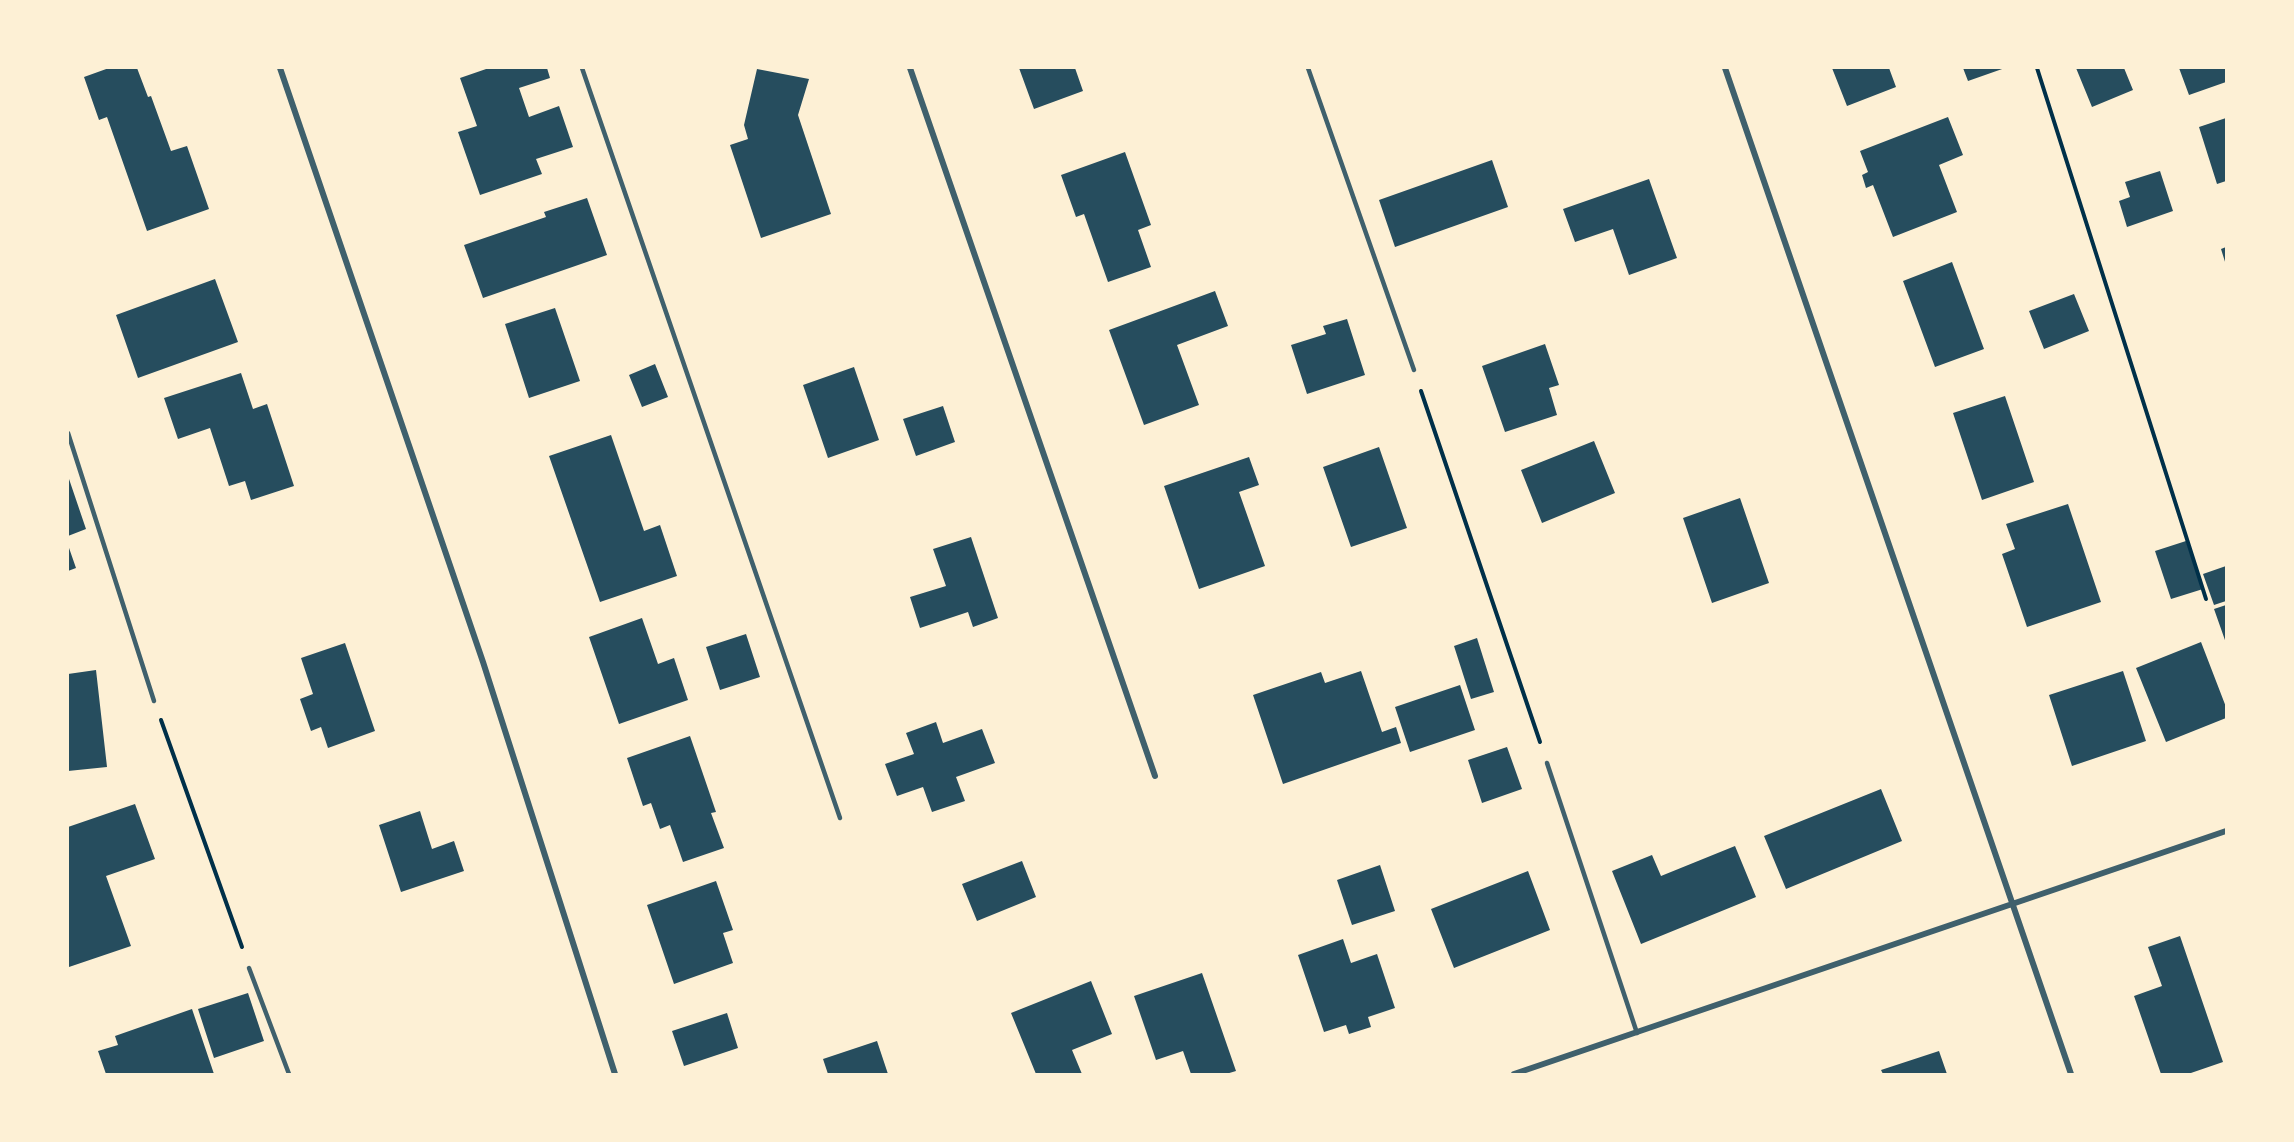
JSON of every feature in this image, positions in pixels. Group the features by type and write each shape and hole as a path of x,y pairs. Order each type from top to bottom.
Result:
{"street":[{"path":"280,68 483,662 615,1074"},
{"path":"910,68 1155,777"},
{"path":"1725,68 2071,1074"},
{"path":"1514,1074 2012,906 2226,831"}],"lane":[{"path":"582,68 840,818"},
{"path":"1308,68 1414,370"},
{"path":"68,433 154,701"},
{"path":"1548,763 1637,1033"},
{"path":"249,968 289,1074"}],"path":[{"path":"2037,68 2206,599"},
{"path":"1414,370 1548,763"},
{"path":"154,701 249,968"}],"building":[{"path":"109,68 137,68 148,97 151,96 171,151 187,146 209,209 147,231 107,117 99,120 84,77"},
{"path":"489,68 547,68 550,78 519,88 529,117 559,106 573,147 536,159 542,174 480,195 458,132 477,126 460,78"},
{"path":"1019,68 1075,68 1083,91 1034,109"},
{"path":"1832,68 1889,68 1896,87 1847,106"},
{"path":"1963,68 2005,68 1968,81"},
{"path":"2076,68 2124,68 2133,90 2092,107"},
{"path":"2179,68 2226,68 2226,82 2189,95"},
{"path":"757,69 809,79 798,115 831,214 761,238 730,145 748,139 744,125"},
{"path":"1948,117 1963,155 1939,165 1957,212 1893,237 1873,185 1866,188 1862,175 1868,172 1860,151"},
{"path":"2226,118 2226,181 2217,184 2199,127"},
{"path":"1125,152 1151,225 1138,230 1151,267 1108,282 1084,214 1076,217 1061,175"},
{"path":"1492,160 1508,207 1395,247 1379,200"},
{"path":"2160,171 2173,211 2127,227 2119,201 2130,197 2125,182"},
{"path":"1649,179 1677,258 1629,275 1613,229 1575,242 1563,209"},
{"path":"587,198 607,255 483,298 464,245 546,217 544,212"},
{"path":"2226,247 2226,265 2221,249"},
{"path":"1952,262 1984,349 1935,367 1903,281"},
{"path":"215,279 238,342 138,378 116,315"},
{"path":"1215,291 1228,326 1177,345 1199,405 1144,425 1109,330"},
{"path":"2074,294 2089,331 2044,349 2029,311"},
{"path":"555,308 580,381 529,398 505,324"},
{"path":"1347,319 1365,375 1307,394 1291,345 1326,334 1323,326"},
{"path":"1545,344 1559,385 1549,388 1557,415 1505,432 1482,366"},
{"path":"655,364 668,397 642,407 629,375"},
{"path":"854,367 879,440 828,458 803,385"},
{"path":"241,373 253,409 267,404 294,486 251,500 245,481 229,486 210,428 178,439 164,398"},
{"path":"2005,396 2034,482 1982,500 1953,413"},
{"path":"943,406 955,442 916,456 903,419"},
{"path":"611,435 644,531 660,525 677,576 600,602 549,456"},
{"path":"1594,441 1615,493 1542,523 1521,470"},
{"path":"1379,447 1407,528 1351,547 1323,467"},
{"path":"1249,457 1259,485 1239,492 1265,566 1199,589 1164,486"},
{"path":"68,476 86,529 68,536"},
{"path":"1740,498 1769,583 1712,603 1683,518"},
{"path":"2068,504 2101,602 2027,627 2002,554 2015,549 2006,524"},
{"path":"971,537 998,618 973,627 968,612 920,628 910,597 946,586 933,549"},
{"path":"2186,541 2203,589 2171,599 2155,551"},
{"path":"68,545 76,568 68,571"},
{"path":"2226,566 2226,601 2214,605 2203,574"},
{"path":"2226,605 2226,643 2214,609"},
{"path":"642,618 658,664 674,658 688,700 619,724 589,637"},
{"path":"746,634 760,677 720,690 706,647"},
{"path":"1477,638 1494,692 1471,699 1454,646"},
{"path":"2201,642 2226,707 2226,718 2166,742 2136,668"},
{"path":"345,643 375,731 328,748 321,727 311,731 300,699 313,694 301,658"},
{"path":"96,670 107,767 68,771 68,674"},
{"path":"1361,671 1382,732 1396,727 1401,743 1283,784 1253,695 1321,672 1325,683"},
{"path":"2123,671 2146,741 2072,766 2049,695"},
{"path":"1460,685 1475,730 1410,752 1395,707"},
{"path":"936,722 943,743 982,729 995,763 956,777 965,801 932,812 923,787 897,796 885,764 914,754 906,733"},
{"path":"690,736 716,812 711,813 724,848 683,862 670,825 660,829 651,803 643,806 627,758"},
{"path":"1507,747 1522,789 1482,803 1468,760"},
{"path":"1881,789 1902,841 1786,889 1764,836"},
{"path":"135,804 155,859 106,876 131,946 69,967 68,827"},
{"path":"420,811 432,849 454,841 464,871 401,892 379,825"},
{"path":"1735,846 1756,897 1641,944 1612,871 1652,855 1661,876"},
{"path":"1022,861 1036,897 977,921 962,884"},
{"path":"1380,865 1395,911 1352,925 1337,880"},
{"path":"1528,871 1550,930 1454,968 1431,909"},
{"path":"716,881 733,930 723,933 733,963 674,984 647,905"},
{"path":"2180,936 2223,1062 2188,1074 2161,1074 2134,996 2162,986 2148,947"},
{"path":"1343,939 1351,963 1377,954 1395,1008 1368,1017 1371,1027 1349,1034 1346,1025 1324,1032 1298,955"},
{"path":"1202,973 1236,1071 1226,1074 1191,1074 1183,1051 1156,1060 1134,996"},
{"path":"1091,981 1112,1034 1072,1050 1082,1074 1036,1074 1011,1013"},
{"path":"248,993 264,1041 214,1058 198,1009"},
{"path":"192,1009 214,1074 106,1074 98,1051 118,1045 115,1036"},
{"path":"727,1013 738,1048 684,1066 672,1031"},
{"path":"877,1041 888,1074 828,1074 823,1059"},
{"path":"1939,1051 1947,1074 1883,1074 1881,1070"}]}
